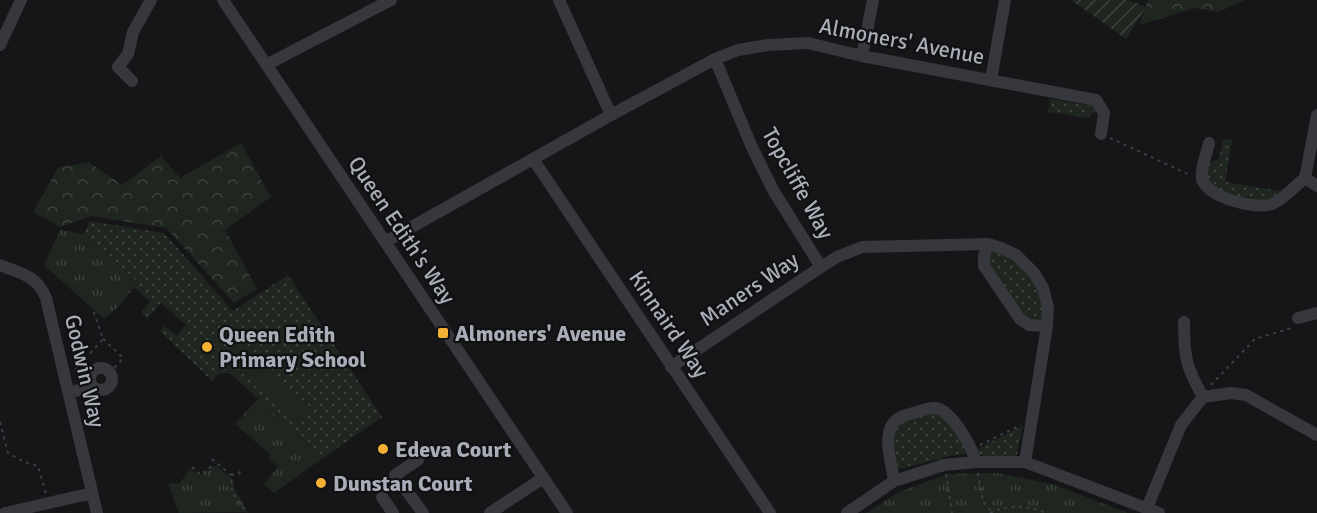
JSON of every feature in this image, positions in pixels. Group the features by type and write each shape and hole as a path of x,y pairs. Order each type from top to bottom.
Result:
{"street":[{"path":"0,45 21,0"},
{"path":"132,81 118,67 128,54 133,32 151,0"},
{"name":"Queen Edith's Way","path":"223,0 567,513"},
{"path":"266,65 391,0"},
{"path":"559,0 611,115"},
{"path":"862,56 873,0"},
{"name":"Almoners' Avenue","path":"992,80 1005,0"},
{"name":"Almoners' Avenue","path":"385,242 716,59 738,50 768,45 808,43 862,56 1096,100 1104,113 1101,134"},
{"name":"Topcliffe Way","path":"716,59 751,145 769,181 821,267 837,257 862,247 988,244 1016,255 1034,273 1043,288 1048,307 1026,462"},
{"path":"1209,143 1202,174 1203,181 1217,196 1228,200 1269,205 1276,202 1305,178 1317,115"},
{"name":"Kinnaird Way","path":"533,159 770,513"},
{"path":"1305,178 1317,186"},
{"path":"988,244 984,266 1020,319 1029,325 1047,326"},
{"name":"Godwin Way","path":"0,265 38,275 46,298 97,513"},
{"name":"Maners Way","path":"671,366 821,267"},
{"path":"1298,318 1317,314"},
{"path":"1184,322 1184,351 1188,368 1203,397"},
{"path":"69,393 92,386 90,380 94,370 104,368 110,372"},
{"path":"1147,508 1181,424 1203,397 1231,393 1246,395 1317,435"},
{"path":"894,482 888,437 891,426 896,420 928,408 938,408 948,415 972,449 976,462"},
{"path":"417,460 395,475 423,513"},
{"path":"847,513 894,482 923,470 944,465 976,462 1026,462 1159,513"},
{"path":"490,513 543,477"},
{"path":"5,513 92,493"},
{"path":"382,497 393,513"}],"path":[{"path":"1101,134 1203,181"},
{"path":"93,310 103,339 123,358 110,372"},
{"path":"1203,397 1209,387 1255,339 1294,328 1298,318"},
{"path":"64,372 78,369 103,339"},
{"path":"972,449 1031,420"},
{"path":"0,422 8,453 24,462 38,466 48,503"},
{"path":"212,459 231,475 238,474 242,470"},
{"path":"192,467 201,475 215,462"},
{"path":"976,462 983,501 991,513 1009,506 1033,508 1047,513"},
{"path":"944,465 952,513"},
{"path":"231,475 232,492 247,513"}],"green space":[{"path":"1071,0 1129,0 1146,7 1126,39"},
{"path":"1148,0 1246,0 1218,12 1195,8 1139,25"},
{"path":"1050,99 1093,106 1095,112 1087,118 1048,112"},
{"path":"1223,139 1232,140 1225,182 1281,191 1269,201 1225,194 1209,183 1207,174 1210,162 1219,159"},
{"path":"241,143 271,197 225,230 257,289 234,303 166,228 91,216 60,227 33,212 58,168 89,162 122,185 161,156 180,178"},
{"path":"90,221 164,233 233,311 288,275 382,417 323,458 230,373 218,374 212,381 160,331 164,326 177,336 186,325 161,303 147,319 141,312 150,302 134,287 138,282 84,234"},
{"path":"60,230 84,234 138,282 119,306 104,319 44,265"},
{"path":"997,248 1032,274 1046,307 1043,319 1040,321 1029,321 988,266 989,253"},
{"path":"236,341 309,406 296,421 223,356"},
{"path":"258,399 323,458 274,493 264,484 278,467 268,458 271,455 235,424"},
{"path":"938,410 969,448 966,454 949,456 900,469 897,467 893,432 899,421"},
{"path":"1023,426 1016,459 984,456 979,453 979,448"},
{"path":"212,466 216,466 233,479 235,490 248,512 179,513 168,484 180,483 190,469 201,476"},
{"path":"997,473 1052,484 1128,513 866,513 899,492 948,474"}],"place":[{"name":"Almoners' Avenue","path":"443,333"},
{"name":"Queen Edith Primary School","path":"207,347"},
{"name":"Edeva Court","path":"383,449"},
{"name":"Dunstan Court","path":"321,483"}]}
